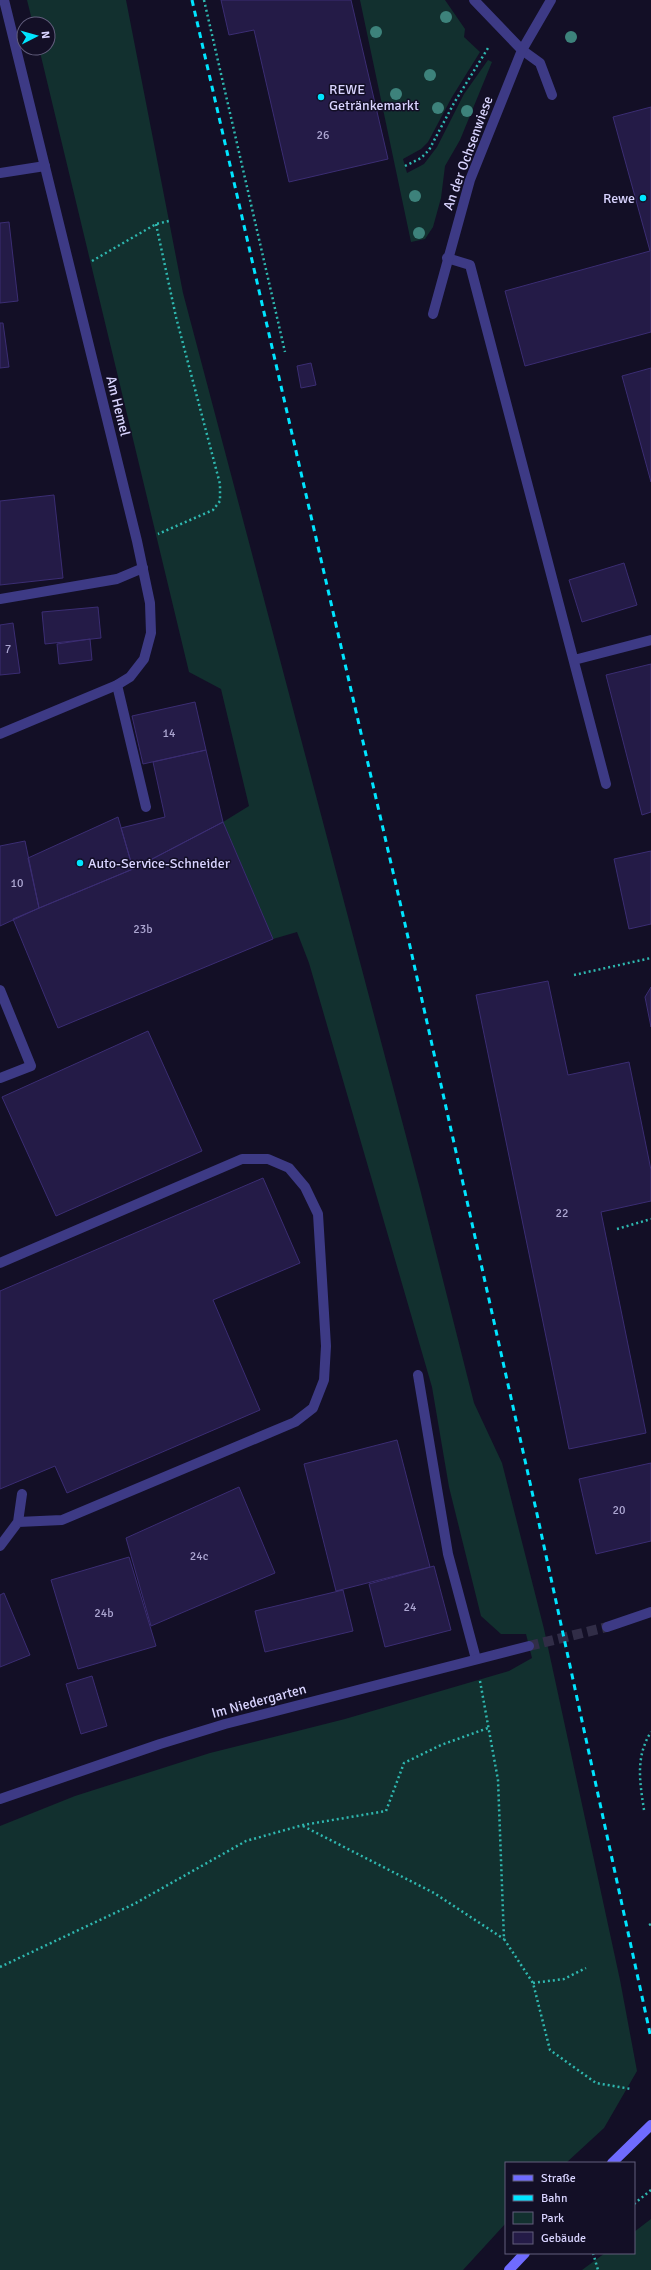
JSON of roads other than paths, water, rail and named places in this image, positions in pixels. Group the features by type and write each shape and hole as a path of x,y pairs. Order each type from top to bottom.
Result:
{"main road":[{"path":"613,2162 651,2125"},
{"path":"509,2270 524,2254"}],"street":[{"name":"Am Hemel","path":"0,734 117,685 130,677 144,659 151,632 150,603 137,541 4,0"},
{"path":"474,0 522,50 540,63 552,95"},
{"name":"An der Ochsenwiese","path":"433,314 447,258 470,180 522,50 551,0"},
{"path":"0,173 45,166"},
{"path":"447,258 470,265 606,784"},
{"path":"0,599 117,580 142,568"},
{"path":"574,660 651,640"},
{"path":"117,685 146,807"},
{"path":"0,990 31,1066 0,1078"},
{"path":"0,1263 242,1159 268,1159 289,1168 305,1187 318,1214 326,1346 324,1380 313,1408 295,1422 62,1520 18,1522"},
{"path":"418,1375 448,1554 476,1659"},
{"path":"0,1546 18,1522 22,1494"},
{"path":"607,1627 651,1612"},
{"name":"Im Niedergarten","path":"0,1799 160,1744 225,1724 529,1646"}],"tunnel":[{"path":"529,1646 607,1627"}],"railway":[{"path":"192,0 405,924 537,1514 651,2038"}],"place":[{"name":"REWE Getränkemarkt","path":"321,97"},
{"name":"Rewe","path":"643,198"},
{"name":"Auto-Service-Schneider","path":"80,863"}]}
